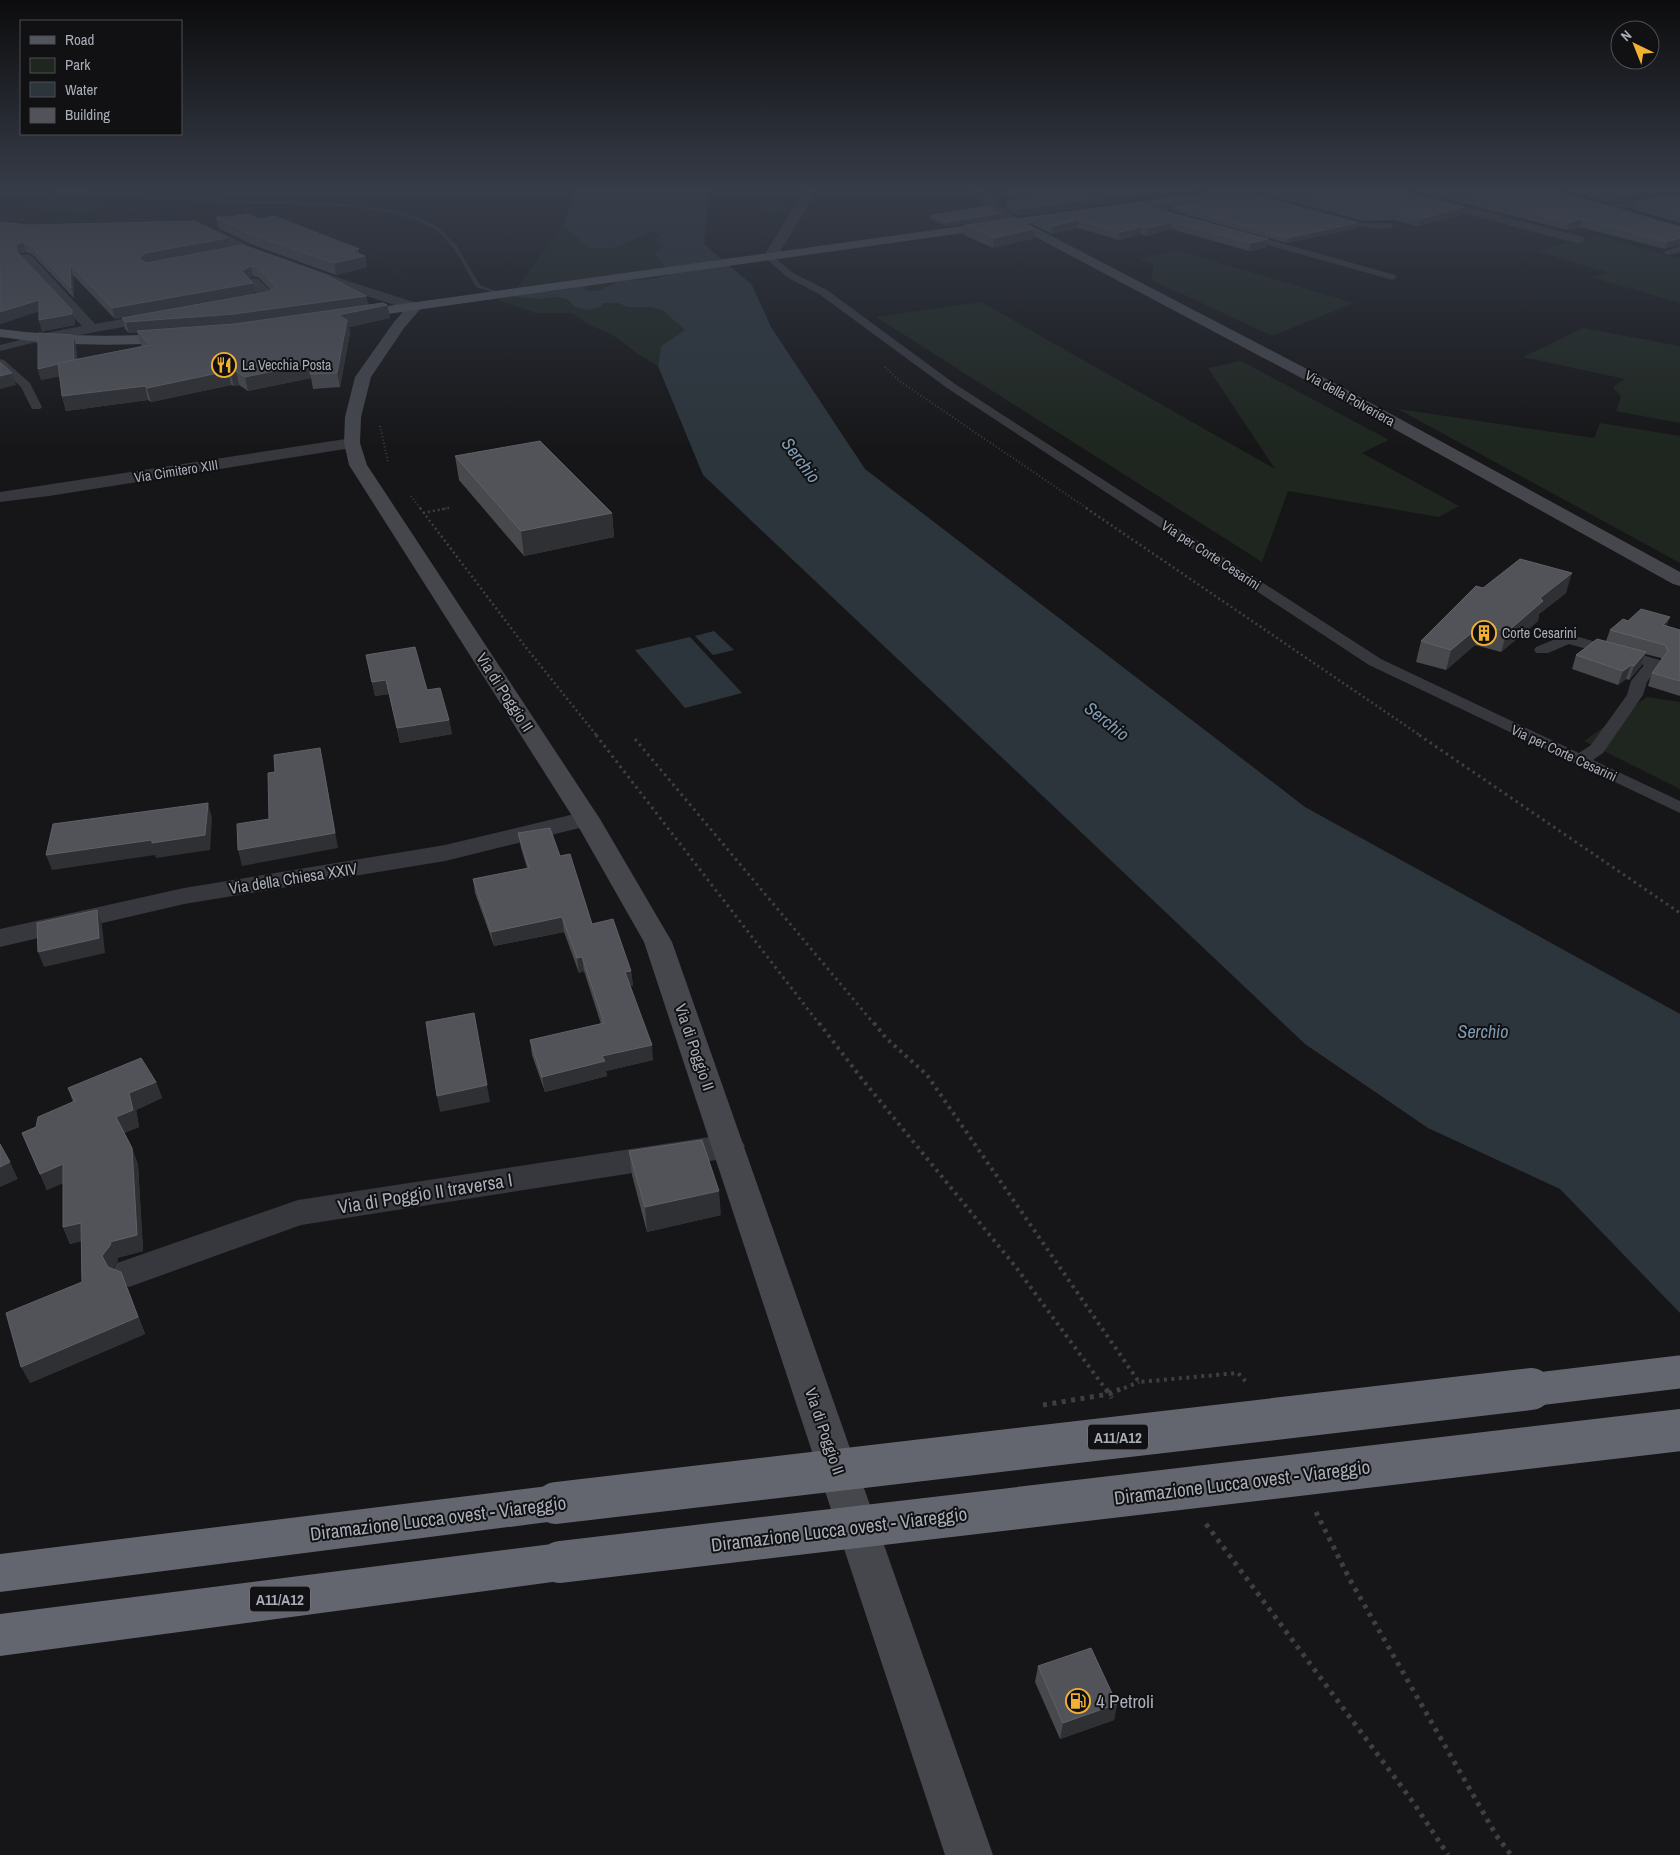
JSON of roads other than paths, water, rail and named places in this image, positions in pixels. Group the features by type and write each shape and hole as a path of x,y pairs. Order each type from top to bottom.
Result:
{"highway":[{"name":"Diramazione Lucca ovest - Viareggio","path":"0,1573 556,1503 1680,1372"},
{"name":"Diramazione Lucca ovest - Viareggio","path":"0,1636 560,1562 1680,1430"}],"main road":[{"path":"342,316 634,276"},
{"name":"Via della Polveriera","path":"1119,276 1330,386 1680,580"},
{"name":"Via di Poggio II","path":"415,307 399,325 363,377 353,417 352,442 358,465 587,819 658,942 969,1855"},
{"path":"0,333 36,340 79,342 124,341 195,335"}],"street":[{"path":"42,276 92,329"},
{"path":"319,276 415,307"},
{"path":"223,305 269,297 253,282"},
{"path":"36,340 176,314"},
{"name":"Via Cimitero XIII","path":"0,497 58,490 352,442"},
{"name":"Via della Chiesa XXIV","path":"0,938 184,896 445,853 587,819"},
{"name":"Via di Poggio II traversa I","path":"129,1273 298,1213 729,1146"}],"lane":[{"name":"Via per Corte Cesarini","path":"791,276 823,292 951,386 1375,662 1680,808"},
{"path":"1387,276 1392,277"},
{"path":"0,348 36,340"},
{"path":"0,362 26,385 36,406"},
{"path":"1542,650 1568,639 1654,663 1639,681 1635,695 1598,749 1581,760"}],"water":[{"name":"Serchio","path":"741,276 752,285 771,327 865,469 1305,807 1680,1014 1680,1313 1560,1189 1428,1128 1305,1044 703,475 658,366 661,346 685,330 662,310 649,307 627,307 617,303 603,303 601,307 589,310 575,307 567,299 557,297 538,299 511,296 544,286 548,292 585,282 585,290 598,291 625,278 637,280 658,277"},
{"path":"714,631 734,650 713,655 695,636"},
{"path":"690,637 742,693 685,708 635,650"}],"waterway":[{"path":"472,276 478,286 505,295"}],"place":[{"name":"La Vecchia Posta","path":"224,365"},
{"name":"Corte Cesarini","path":"1484,633"},
{"name":"4 Petroli","path":"1078,1701"}]}
